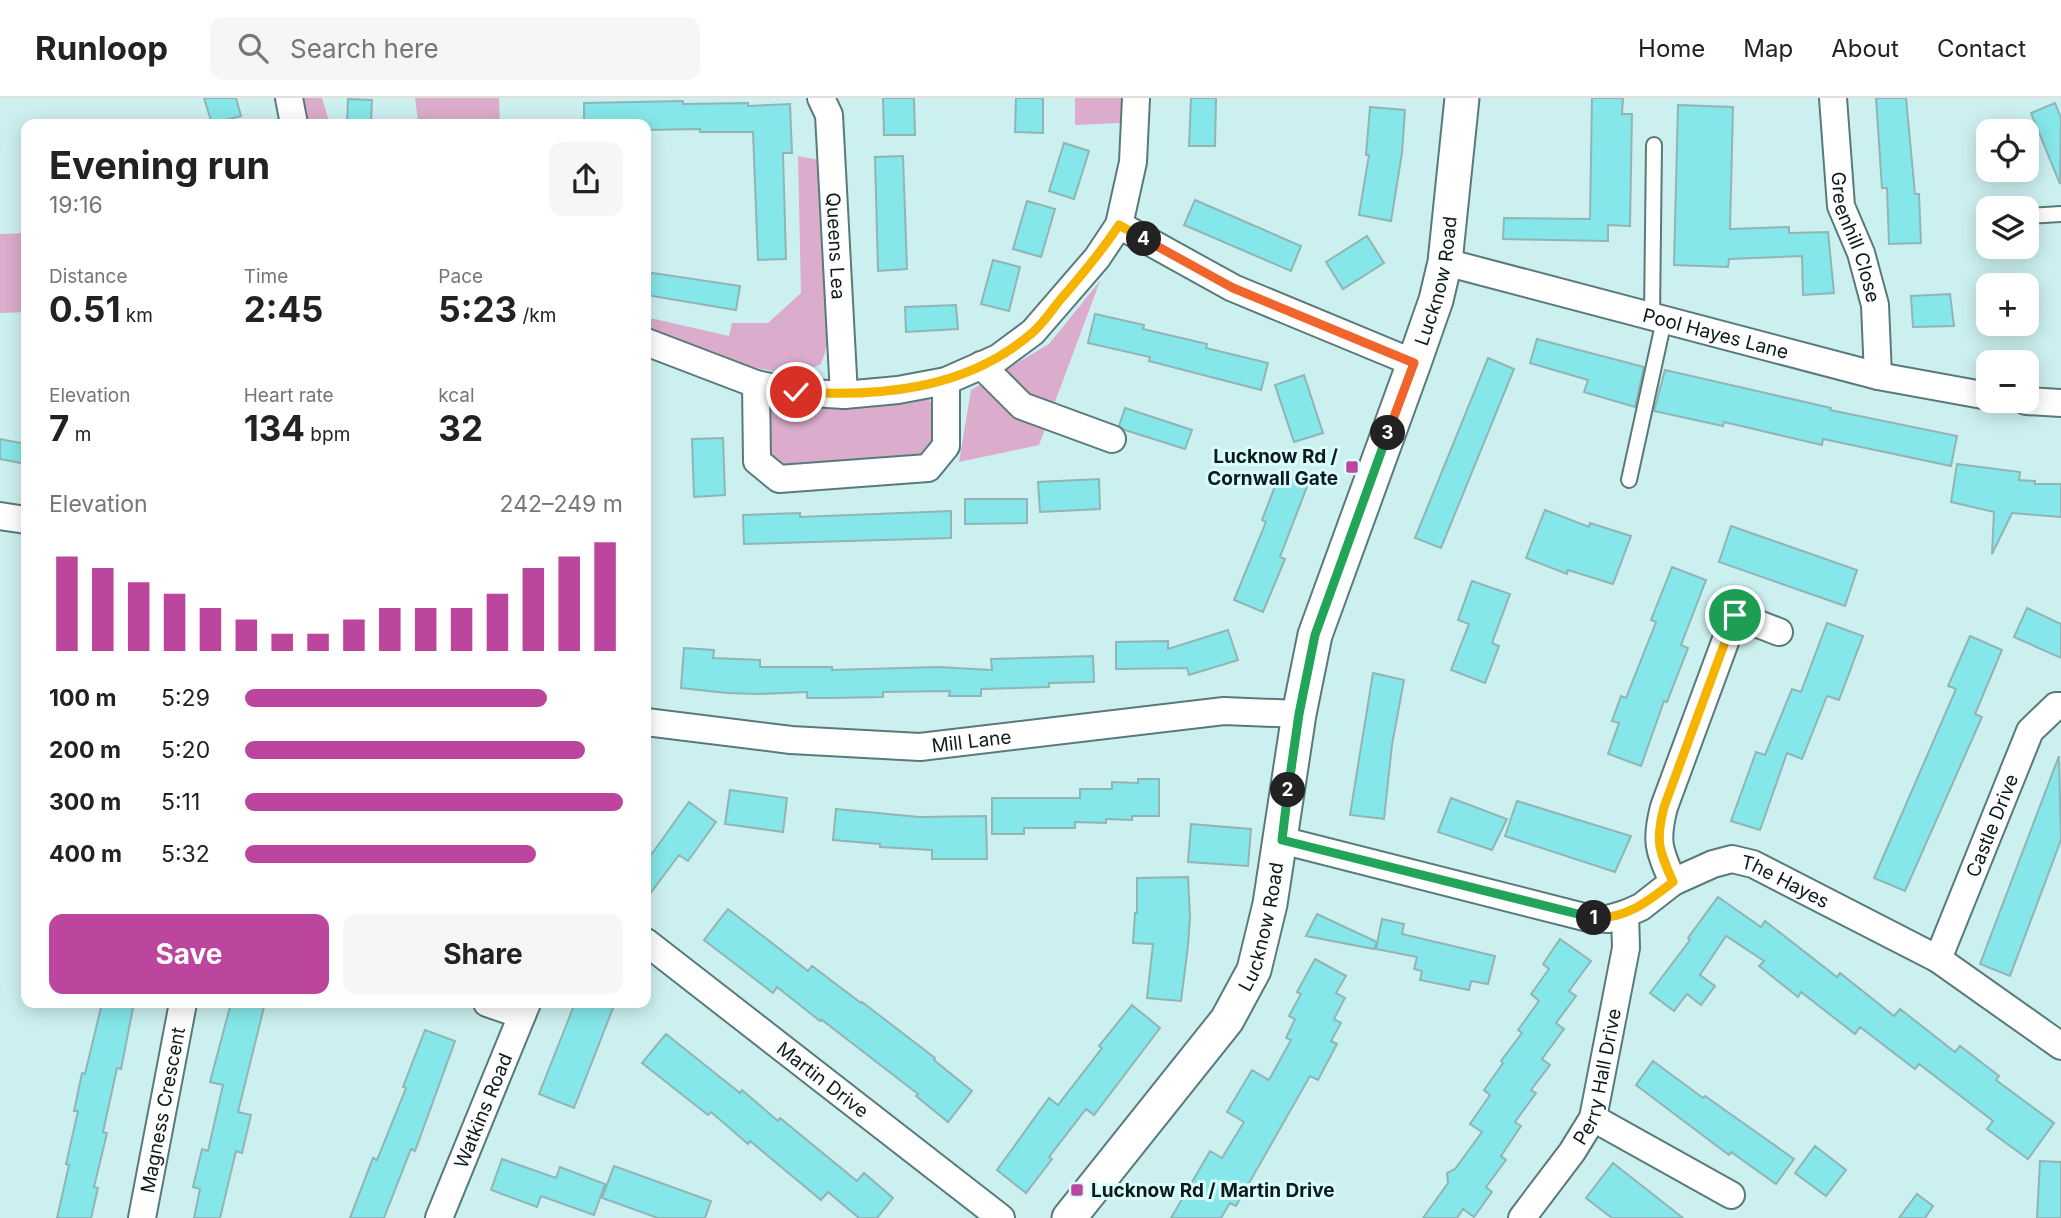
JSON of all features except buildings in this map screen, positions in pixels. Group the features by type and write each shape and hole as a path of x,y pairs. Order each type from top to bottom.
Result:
{"street":[{"path":"289,98 293,119"},
{"name":"Queens Lea","path":"821,98 829,115 844,395"},
{"path":"651,344 756,384 796,392 844,395 946,382 998,358 1033,332 1097,258 1119,225 1133,162 1136,98"},
{"name":"Lucknow Road","path":"1069,1218 1227,1020 1254,970 1282,840 1299,714 1315,635 1436,300 1445,262 1462,98"},
{"name":"Greenhill Close","path":"1833,98 1841,206 1861,253 1875,305 1878,376"},
{"path":"1119,225 1233,288 1414,363"},
{"name":"Pool Hayes Lane","path":"1445,262 1878,376 1976,394"},
{"path":"981,365 1022,406 1112,439"},
{"path":"756,384 757,461 779,479 928,468 946,446 946,382"},
{"path":"2039,401 2061,402"},
{"path":"0,516 21,519"},
{"path":"1673,882 1662,856 1658,832 1664,807 1735,615 1779,632"},
{"name":"Castle Drive","path":"1938,959 2030,731 2056,706 2061,706"},
{"name":"Mill Lane","path":"651,723 791,740 920,747 1224,711 1299,714"},
{"name":"The Hayes","path":"1282,840 1588,918 1608,919 1625,914 1641,907 1673,882 1713,864 1732,859 1753,864 1938,959 2061,1046"},
{"name":"Perry Hall Drive","path":"1522,1218 1572,1152 1593,1118 1626,947 1625,914"},
{"name":"Martin Drive","path":"651,946 1001,1218"},
{"name":"Magness Crescent","path":"142,1218 182,1008"},
{"name":"Watkins Road","path":"439,1218 524,1009"},
{"path":"1593,1118 1732,1198"}],"lane":[{"path":"1629,480 1658,318 1654,145"},
{"path":"2039,215 2061,214"}],"shaded area":[{"path":"300,98 322,98 328,119 305,119"},
{"path":"415,98 499,98 500,119 418,119"},
{"path":"1075,98 1122,98 1121,123 1075,125"},
{"path":"798,156 824,161 830,338 821,364 797,375 727,363 651,332 651,318 729,336 732,323 768,323 801,293"},
{"path":"21,233 21,312 0,313 0,234"},
{"path":"1100,281 1039,445 959,462 971,390 1049,344"},
{"path":"929,399 937,424 932,445 923,462 778,468 766,457 765,404 876,403"}],"place":[{"name":"Lucknow Rd / Cornwall Gate","path":"1352,467"},
{"name":"Lucknow Rd / Martin Drive","path":"1077,1190"}],"route":[{"path":"796,392 844,395 946,382 998,358 1033,332 1097,258 1119,225 1233,288 1414,363 1315,635 1299,714 1282,840 1588,918 1608,919 1625,914 1641,907 1673,882 1662,856 1658,832 1664,807 1735,615"}]}
